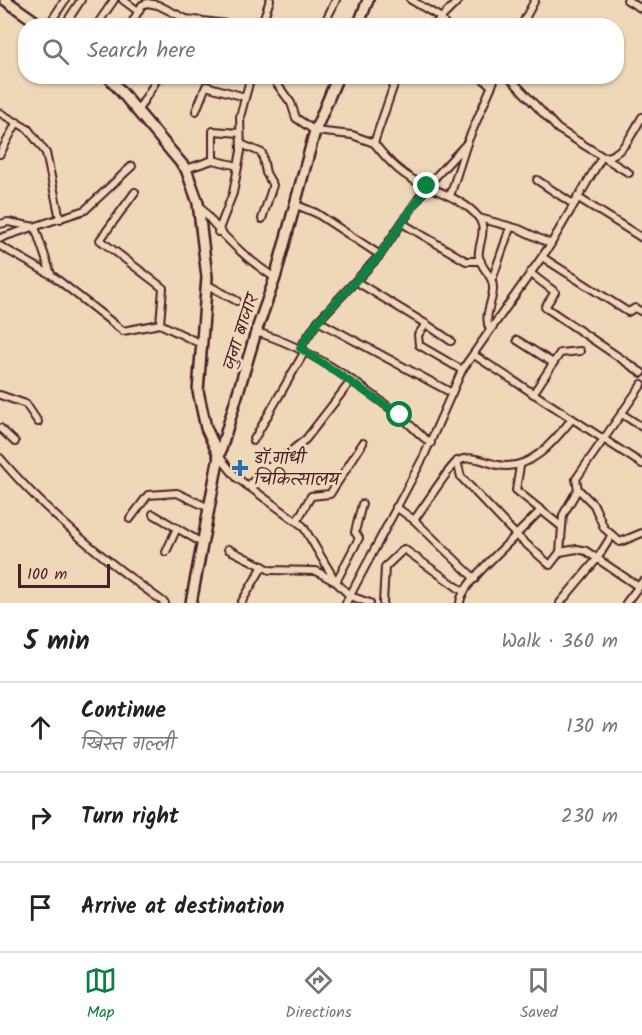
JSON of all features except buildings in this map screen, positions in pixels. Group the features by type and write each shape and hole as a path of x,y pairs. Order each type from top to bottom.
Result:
{"street":[{"path":"4,0 30,18"},
{"path":"53,18 65,0"},
{"path":"69,18 81,0"},
{"path":"102,18 114,0"},
{"path":"123,0 138,11"},
{"path":"264,18 270,0"},
{"path":"327,18 336,0"},
{"path":"361,18 368,0"},
{"path":"411,0 440,17 459,0"},
{"path":"525,18 535,0"},
{"path":"627,0 642,9"},
{"path":"134,18 147,3 160,2 184,18"},
{"path":"115,84 186,170 198,203 205,246 207,284 198,391 206,428 219,456 237,478 297,521 315,543 348,600 370,603"},
{"path":"138,110 154,84"},
{"path":"218,232 233,193 241,144 240,117 249,84"},
{"path":"277,84 291,103 296,118 315,131 352,135 374,142 386,158 405,176 450,196 479,218 482,225 478,255 493,277"},
{"name":"जुना बाजार","path":"191,603 219,456 256,332 275,278 315,131 335,84"},
{"path":"374,142 394,84"},
{"path":"450,196 467,143 492,86 489,84"},
{"path":"516,84 558,129 629,173"},
{"path":"196,111 207,86 245,97"},
{"path":"0,113 28,129 46,153 60,219"},
{"path":"602,157 610,157 621,150 642,117"},
{"path":"0,154 16,122"},
{"path":"213,160 213,131 240,132"},
{"path":"253,441 318,321 380,255 427,186 467,143"},
{"path":"241,144 262,153 266,173 273,185 262,219"},
{"path":"348,600 430,443 462,370 551,244 602,157"},
{"path":"186,170 213,160 238,166"},
{"path":"0,238 84,210 132,166"},
{"path":"537,180 573,204"},
{"path":"135,192 100,240 163,288 160,324"},
{"path":"577,197 642,238"},
{"path":"198,203 218,232 249,261 275,278"},
{"path":"294,204 316,213 380,255"},
{"path":"479,218 490,219 551,244"},
{"path":"0,224 8,222 35,227"},
{"path":"402,223 466,261 481,261"},
{"path":"35,227 51,274"},
{"path":"490,330 487,313 493,292 493,277 510,228"},
{"path":"0,246 51,274 123,331 160,324 201,344"},
{"path":"542,257 628,312 635,308 642,312"},
{"path":"530,273 555,292 545,307 642,373"},
{"path":"357,282 451,341"},
{"path":"207,284 237,301"},
{"path":"318,321 452,393"},
{"path":"426,324 418,335 419,345 462,370"},
{"path":"256,332 302,349 400,415 414,432 430,443"},
{"path":"517,340 553,363"},
{"path":"533,394 560,353 580,351"},
{"path":"474,355 642,464"},
{"path":"247,486 306,439 351,381"},
{"path":"642,384 576,479 578,489 594,505 604,528 620,542 642,533"},
{"path":"0,395 26,404 38,422"},
{"path":"622,414 642,427"},
{"path":"414,520 457,461 474,458 500,466 520,466 539,454 572,419"},
{"path":"0,428 15,442"},
{"path":"297,521 311,496 330,495 363,443"},
{"path":"0,458 29,493 110,563 165,603"},
{"path":"457,461 461,477 516,535 550,566 560,552 563,515 578,489"},
{"path":"520,466 516,490 562,527"},
{"path":"130,519 148,495 177,493 209,508"},
{"path":"336,582 359,538 355,532 362,504"},
{"path":"396,507 414,520 475,579"},
{"path":"460,603 464,592 475,579 541,510"},
{"path":"153,514 202,543"},
{"path":"165,552 177,528"},
{"path":"560,603 597,560 612,535"},
{"path":"228,549 270,570 315,571 336,582"},
{"path":"383,603 385,567 404,549 464,592"},
{"path":"560,552 577,549 640,584 626,603"},
{"path":"241,603 263,566"}],"place":[{"name":"डॉ.गांधी चिकित्सालय","path":"240,468"}],"route":[{"path":"400,415 300,348 318,321 380,255 427,186"}]}
